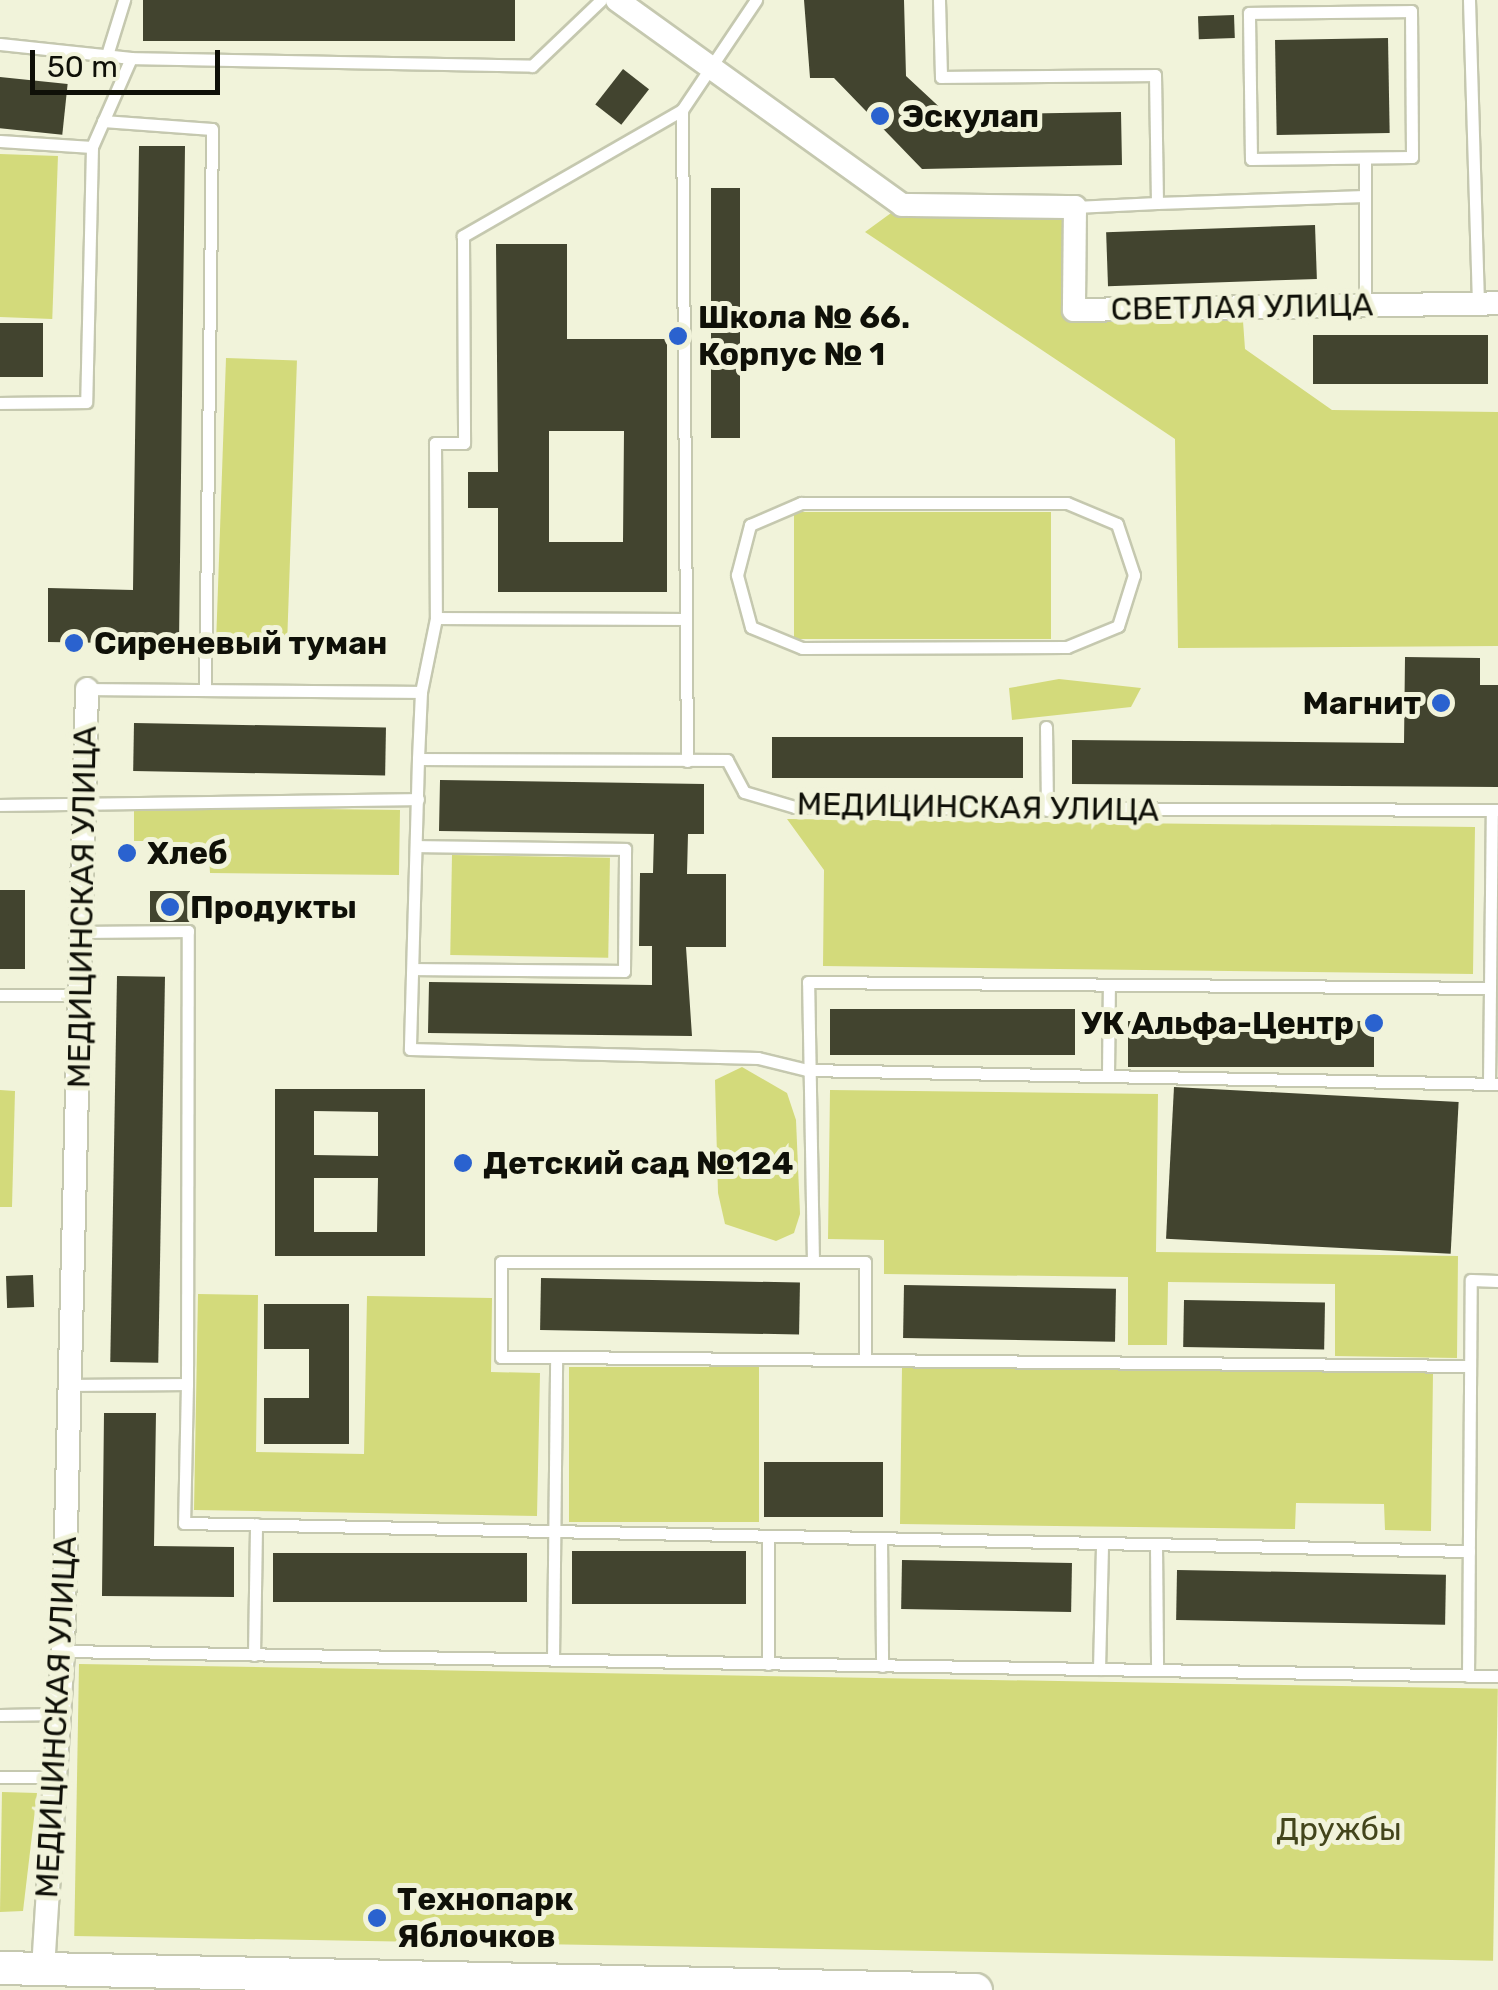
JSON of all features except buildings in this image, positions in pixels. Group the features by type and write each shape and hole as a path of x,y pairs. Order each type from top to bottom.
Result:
{"main road":[{"path":"0,1968 258,1982 976,1990"}],"street":[{"path":"618,0 710,75 902,206 1075,207"},
{"name":"СВЕТЛАЯ УЛИЦА","path":"1075,207 1074,310 1488,303"},
{"name":"МЕДИЦИНСКАЯ УЛИЦА","path":"44,1969 63,1652 87,688"}],"lane":[{"path":"107,55 124,0"},
{"path":"0,44 131,58 532,66 601,0"},
{"path":"756,0 710,75 682,110 463,236 464,443 435,443 436,618 420,692 410,1050 758,1058 807,1070 1493,1084 1489,988 1495,812"},
{"path":"939,0 941,77 1154,75 1157,203"},
{"path":"1468,0 1488,303"},
{"path":"1411,11 1412,157 1365,158 1250,159 1249,12 1411,11"},
{"path":"0,403 86,402 92,147 131,58"},
{"path":"682,110 687,761"},
{"path":"103,121 212,129 205,690"},
{"path":"0,142 92,147"},
{"path":"1365,158 1365,304"},
{"path":"1075,207 1365,196"},
{"path":"801,503 1066,503 1118,524 1134,576 1118,626 1067,647 802,648 751,626 737,576 750,524 801,503"},
{"path":"436,618 684,619"},
{"name":"МЕДИЦИНСКАЯ УЛИЦА","path":"87,688 420,692"},
{"path":"1046,726 1047,810"},
{"name":"МЕДИЦИНСКАЯ УЛИЦА","path":"418,760 727,760 744,792 795,807 1495,812"},
{"path":"0,804 84,798 418,799"},
{"path":"412,969 624,971 625,849 416,846"},
{"path":"81,932 188,931 184,1522 1468,1551"},
{"path":"813,1262 808,982 1489,988"},
{"path":"1108,985 1108,1074"},
{"path":"0,995 80,995"},
{"path":"865,1359 864,1262 501,1262 501,1357 1469,1366"},
{"path":"1468,1676 1470,1280 1498,1281"},
{"path":"553,1660 556,1357"},
{"path":"70,1385 187,1384"},
{"path":"254,1655 256,1524"},
{"path":"768,1536 768,1664"},
{"path":"881,1539 882,1666"},
{"path":"1099,1670 1102,1544"},
{"path":"1156,1545 1156,1670"},
{"path":"63,1652 1498,1676"},
{"path":"0,1715 59,1714"},
{"path":"0,1776 55,1777"}],"green space":[{"path":"0,154 58,156 52,319 0,317"},
{"path":"902,205 1075,207 1074,310 1242,307 1245,349 1332,410 1498,412 1498,646 1178,648 1175,439 865,232"},
{"path":"226,358 297,360 287,642 216,640"},
{"path":"794,512 1051,512 1051,639 794,639"},
{"path":"1059,679 1141,688 1131,707 1012,720 1009,688"},
{"path":"134,807 400,810 399,875 210,873 209,856 151,855 151,841 134,841"},
{"path":"787,819 1475,827 1473,974 823,966 824,870"},
{"path":"452,855 610,858 608,958 450,955"},
{"path":"742,1067 787,1093 796,1120 800,1214 794,1233 776,1241 725,1224 718,1193 715,1080"},
{"path":"0,1090 15,1091 12,1207 0,1207"},
{"path":"830,1090 1158,1094 1156,1252 1458,1256 1457,1358 1335,1356 1335,1284 1168,1282 1167,1345 1128,1345 1128,1277 884,1274 884,1240 828,1239"},
{"path":"198,1294 258,1295 256,1452 364,1454 367,1296 492,1298 491,1372 540,1373 537,1516 194,1510"},
{"path":"569,1367 759,1367 759,1522 569,1522"},
{"path":"902,1367 1433,1373 1431,1531 1385,1530 1384,1504 1296,1503 1295,1529 900,1524"},
{"name":"Дружбы","path":"79,1664 1498,1689 1493,1961 74,1936"},
{"path":"2,1792 37,1793 23,1911 0,1912"}],"place":[{"name":"Эскулап","path":"880,116"},
{"name":"Школа № 66. Корпус № 1","path":"678,336"},
{"name":"Сиреневый туман","path":"74,643"},
{"name":"Магнит","path":"1441,703"},
{"name":"Хлеб","path":"127,853"},
{"name":"Продукты","path":"170,907"},
{"name":"УК Альфа-Центр","path":"1374,1023"},
{"name":"Детский сад №124","path":"463,1163"},
{"name":"Технопарк Яблочков","path":"377,1918"}]}
